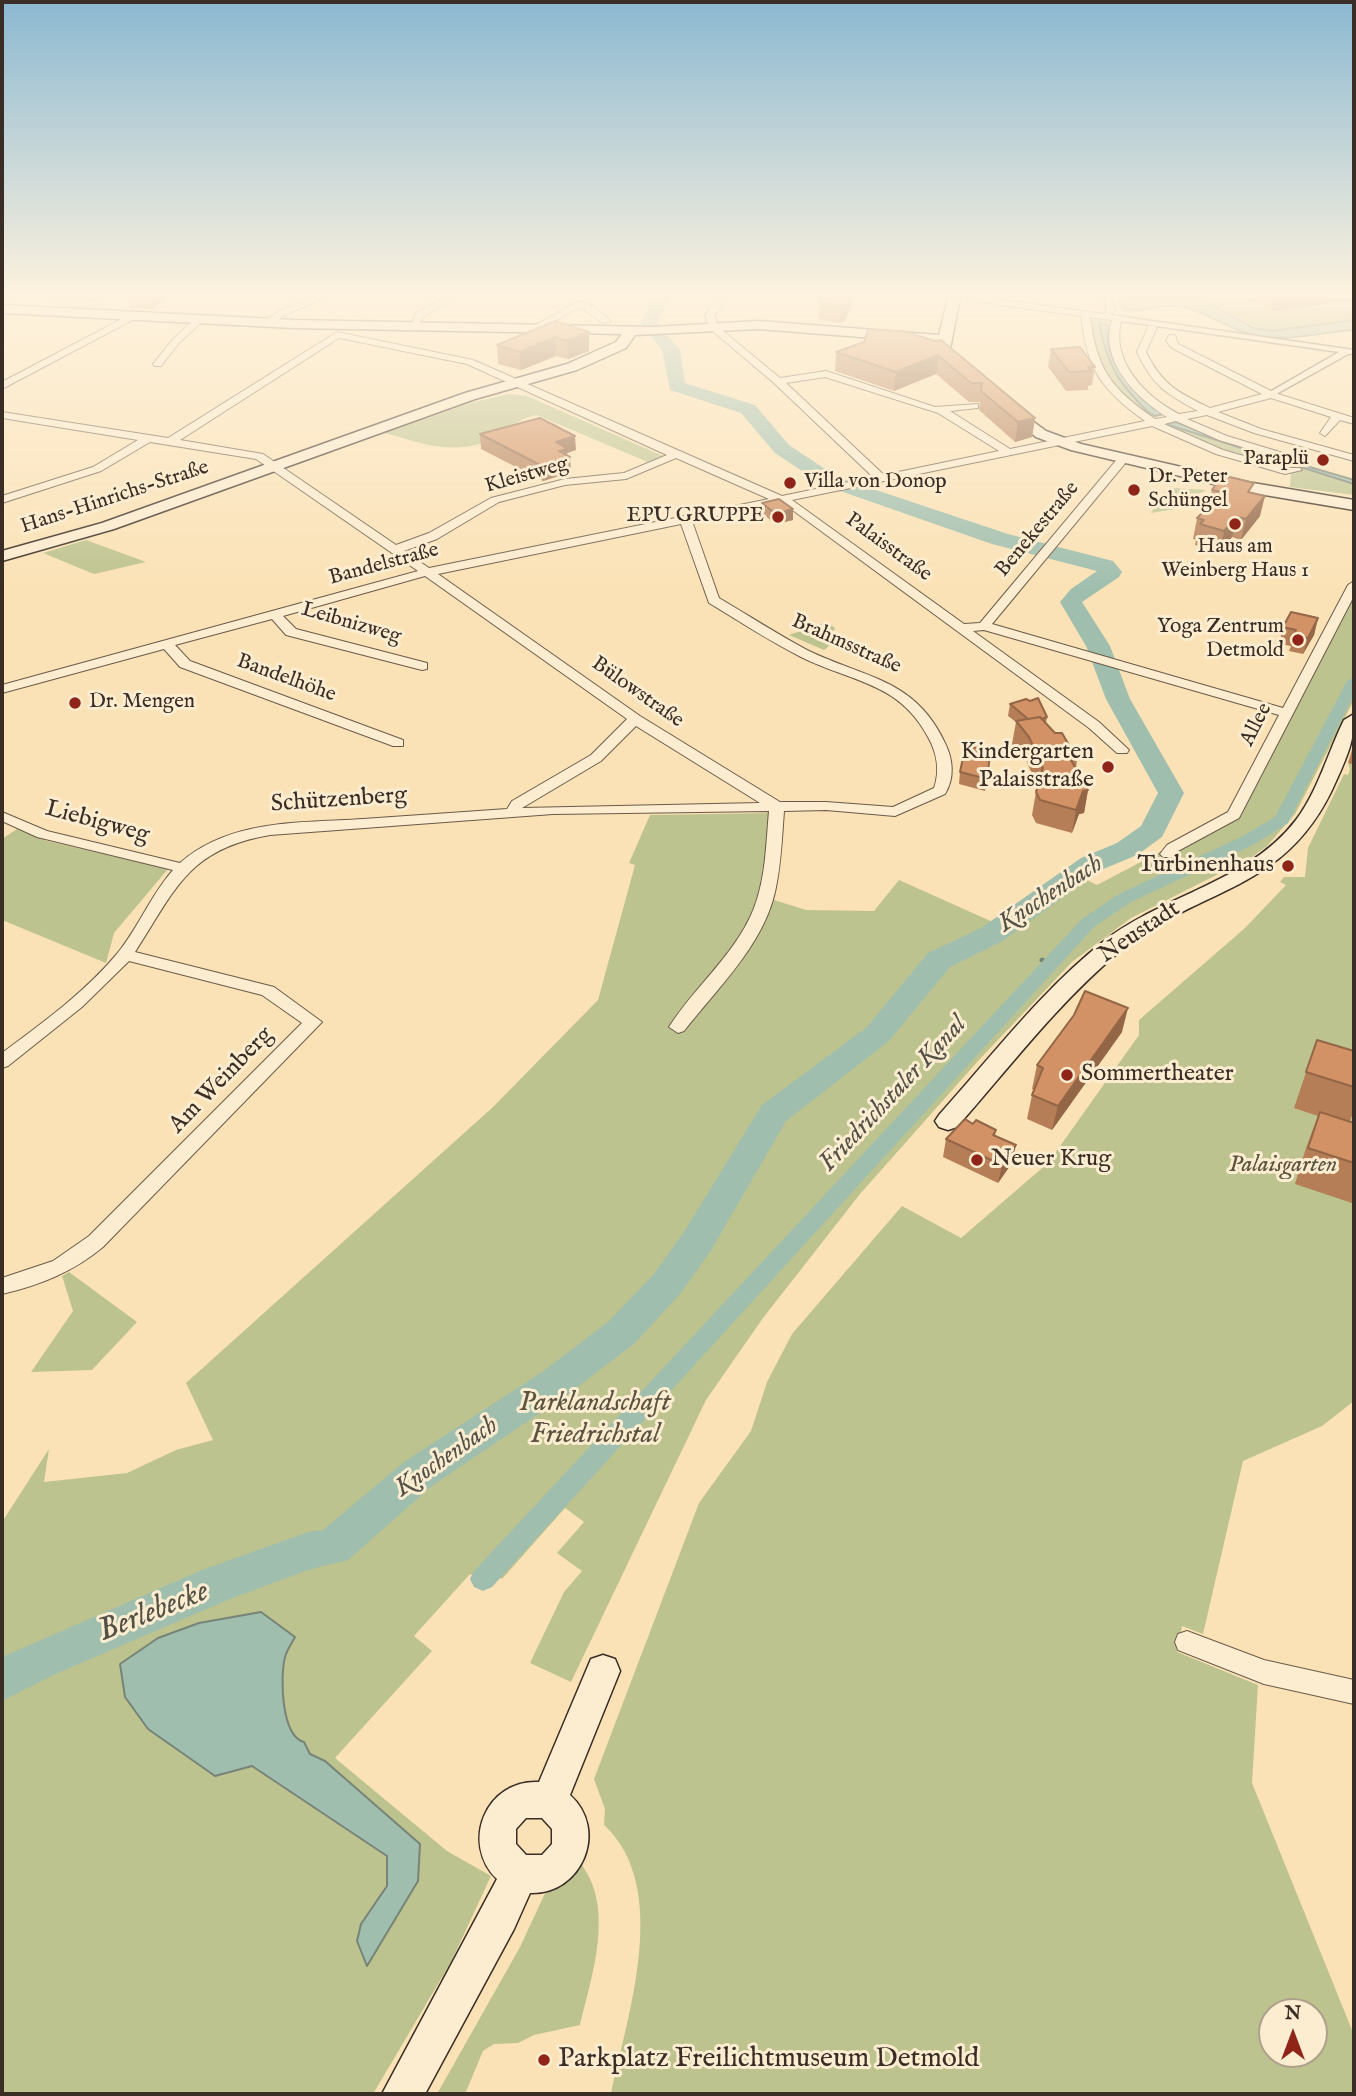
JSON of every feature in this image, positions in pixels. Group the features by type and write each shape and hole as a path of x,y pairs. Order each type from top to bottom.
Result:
{"main road":[{"name":"Hans-Hinrichs-Straße","path":"2,556 108,526 471,396"},
{"path":"995,396 1021,420 1058,442 1247,487 1354,505"},
{"name":"Neustadt","path":"948,1121 1063,992 1113,946 1145,923 1262,861 1290,838 1314,805 1354,720"},
{"path":"549,1801 603,1671"},
{"path":"538,1799 549,1801 566,1816 570,1827 568,1850 553,1869 530,1875 519,1873 501,1857 497,1846 500,1822 516,1805 538,1799"},
{"path":"402,2094 433,2044 501,1916 519,1873"}],"street":[{"name":"Palaisstraße","path":"170,442 242,396"},
{"name":"Palaisstraße","path":"547,396 781,500 963,628 1094,725 1122,750"},
{"path":"794,396 882,479"},
{"path":"890,396 929,409 974,406"},
{"path":"1121,396 1129,407 1162,419 1209,433 1300,468 1285,471 1212,449 1162,419 1148,396"},
{"path":"1181,396 1203,411 1269,436 1354,458"},
{"name":"Bandelstraße","path":"2,689 428,572 882,479 1267,396"},
{"path":"1272,396 1354,421"},
{"path":"941,410 1007,452"},
{"name":"Bülowstraße","path":"2,415 259,456 635,719 777,807"},
{"path":"1325,433 1337,417"},
{"path":"2,500 97,469 148,439"},
{"name":"Kleistweg","path":"394,550 433,536 495,500 565,482 626,476 675,455"},
{"name":"Benekestraße","path":"984,626 1122,459"},
{"name":"Brahmsstraße","path":"685,519 713,600 816,659 900,692 925,714 945,756 944,782 940,791 895,812 826,806 777,807"},
{"name":"Allee","path":"1168,854 1172,848 1234,815 1354,585"},
{"name":"Leibnizweg","path":"274,614 290,632 422,666"},
{"path":"963,628 984,626 1101,656 1287,713"},
{"name":"Bandelhöhe","path":"167,644 185,664 398,743"},
{"path":"511,814 517,804 596,758 635,719"},
{"path":"678,1027 747,935 760,912 766,894 777,807"},
{"name":"Schützenberg","path":"2,1062 38,1035 125,955 167,883 188,860 233,836 253,832 553,810 777,807"},
{"name":"Liebigweg","path":"2,816 42,834 181,868"},
{"name":"Am Weinberg","path":"2,1286 47,1275 78,1258 120,1220 313,1022 268,991 125,955"},
{"path":"1187,1642 1264,1672 1354,1692"}],"green space":[{"path":"501,396 527,396 663,456 650,463 537,415 523,419 490,440 463,447 437,446 385,433 470,403"},
{"path":"1123,396 1146,396 1165,414 1147,418 1132,407"},
{"path":"1179,421 1234,443 1354,480 1354,495 1290,487 1291,472 1213,448 1159,425"},
{"path":"1166,490 1207,490 1188,499 1182,508 1151,513"},
{"path":"86,540 146,562 94,574 43,553"},
{"name":"Parklandschaft Friedrichstal","path":"1354,594 1354,700 1295,814 1267,846 1252,857 1131,918 1072,962 978,1061 860,1194 763,1318 706,1400 571,1682 530,1663 564,1592 582,1571 557,1553 584,1522 565,1508 502,1579 495,1574 485,1585 470,1574 414,1636 432,1651 335,1758 447,1851 491,1876 451,1962 373,2094 2,2094 2,1522 49,1449 44,1482 127,1473 176,1450 213,1440 186,1383 493,1107 598,1000 635,865 629,863 650,815 773,813 768,898 806,910 874,911 899,880 995,923 1004,913 1069,871 1097,885 1232,814","holes":["261,1612 295,1637 285,1657 283,1678 284,1705 291,1729 296,1737 304,1742 310,1754 325,1761 420,1844 361,1924 387,1886 388,1857 252,1766 120,1664 158,1638 199,1623"]},
{"path":"827,622 835,628 833,632 842,635 824,650 789,635"},
{"name":"Palaisgarten","path":"1348,763 1354,765 1354,1401 1322,1426 1243,1461 1203,1634 1182,1626 1177,1652 1258,1685 1252,1783 1354,2035 1354,2094 611,2094 634,1991 640,1917 636,1883 624,1851 604,1825 605,1809 594,1779 699,1503 751,1431 767,1382 792,1334 902,1206 961,1238 1048,1163 1139,1035 1139,1020 1245,928 1286,885 1280,882 1284,877 1305,877 1308,848 1344,774 1348,775"},
{"path":"17,829 47,841 168,869 114,933 106,963 2,920 2,839"},
{"path":"69,1272 137,1322 92,1370 31,1372 73,1311 62,1276"},
{"path":"581,1864 597,1901 599,1921 595,1964 580,2025 534,2035 518,2043 494,2044 483,2051 465,2094 437,2094 520,1947 553,1876"}],"shaded area":[{"path":"1133,396 1141,396 1164,414 1155,416"},
{"path":"1176,422 1231,444 1354,480 1354,484 1166,424"},
{"path":"261,1612 295,1637 285,1657 283,1691 287,1718 296,1737 304,1742 310,1754 325,1761 420,1844 418,1881 367,1966 357,1941 361,1924 387,1886 387,1856 252,1766 215,1776 148,1729 125,1697 120,1664 158,1638 199,1623"}],"building":[{"path":"987,396 1008,396 1035,418 1018,422"},
{"path":"540,418 575,436 556,442 567,449 559,451 570,457 542,466 480,434"},
{"path":"1222,475 1254,483 1248,492 1265,496 1246,519 1237,517 1224,531 1200,524 1204,520 1197,518 1224,492 1212,490"},
{"path":"779,499 793,509 776,514 762,503"},
{"path":"1291,612 1318,618 1308,638 1294,635 1296,630 1283,627"},
{"path":"1038,698 1047,717 1042,719 1028,719 1010,704 1026,699 1030,701"},
{"path":"1040,717 1055,733 1062,733 1077,759 1071,760 1088,790 1083,791 1076,810 1040,800 1036,792 1043,768 1029,737 1016,721"},
{"path":"991,747 987,779 960,772 965,748"},
{"name":"Sommertheater","path":"1085,991 1128,1008 1058,1106 1032,1095 1043,1068 1037,1065 1074,1015"},
{"path":"1317,1040 1354,1051 1354,1087 1306,1072"},
{"path":"1320,1112 1354,1123 1354,1163 1308,1148"},
{"path":"965,1119 973,1124 976,1120 996,1130 993,1135 1016,1145 1002,1165 946,1139"}],"waterway":[{"name":"Knochenbach","path":"2,1680 38,1660 217,1584 308,1551 333,1547 418,1474 558,1381 622,1332 667,1284 697,1242 774,1113 878,1034 939,960 991,935 1091,864 1127,849 1152,831 1171,793 1118,699 1098,646 1071,602 1079,593 1107,577 1111,572 1105,566 1000,539 830,481 782,449 748,409 707,396"},
{"name":"Friedrichstaler Kanal","path":"483,1579 1088,923 1125,898 1247,841 1282,820 1354,681"},
{"path":"1042,960 1049,963"}],"place":[{"name":"Paraplü","path":"1323,460"},
{"name":"Villa von Donop","path":"790,483"},
{"name":"Dr. Peter Schüngel","path":"1134,490"},
{"name":"EPU GRUPPE","path":"778,517"},
{"name":"Haus am Weinberg Haus 1","path":"1235,524"},
{"name":"Yoga Zentrum Detmold","path":"1298,640"},
{"name":"Dr. Mengen","path":"75,703"},
{"name":"Kindergarten Palaisstraße","path":"1108,767"},
{"name":"Turbinenhaus","path":"1288,866"},
{"name":"Sommertheater","path":"1067,1075"},
{"name":"Neuer Krug","path":"977,1160"},
{"name":"Parkplatz Freilichtmuseum Detmold","path":"544,2060"}],"water label":[{"name":"Berlebecke","path":"154,1613"}]}
